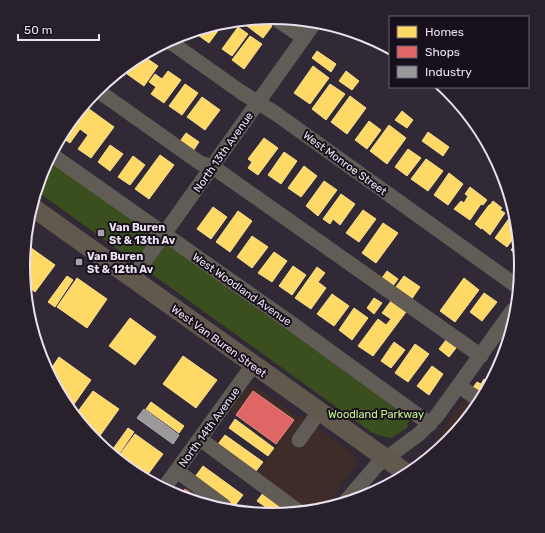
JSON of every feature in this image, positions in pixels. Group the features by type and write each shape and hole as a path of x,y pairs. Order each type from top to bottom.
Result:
{"main road":[{"name":"West Van Buren Street","path":"37,211 403,471"}],"street":[{"path":"285,25 304,38"},
{"name":"North 13th Avenue","path":"132,279 311,27"},
{"name":"West Monroe Street","path":"175,44 241,92 281,117 514,284"},
{"path":"102,94 200,163 212,167 481,356"},
{"name":"West Woodland Avenue","path":"56,158 288,321 430,424"},
{"path":"350,496 377,465 430,424 510,316"},
{"name":"North 14th Avenue","path":"167,485 253,365"},
{"path":"459,386 476,398"},
{"path":"299,440 319,412"},
{"path":"200,439 293,508"},
{"path":"177,471 220,503"}],"shaded area":[{"path":"254,385 297,416 299,415 353,453 357,459 357,465 329,502 305,507 256,473 276,446 230,411 250,386"},
{"path":"470,391 477,396 455,426 425,455"},
{"path":"418,452 424,456 417,461 416,458"}],"green space":[{"name":"Woodland Parkway","path":"53,163 401,411 409,419 407,428 391,438 371,432 41,194"}],"building: Homes":[{"path":"269,24 272,26 263,38 247,26"},
{"path":"238,27 248,34 232,56 222,49"},
{"path":"218,30 209,43 199,36"},
{"path":"250,36 262,44 244,69 232,60"},
{"path":"317,51 336,64 331,72 312,58"},
{"path":"147,59 158,66 144,86 127,74"},
{"path":"313,66 329,78 310,104 294,93"},
{"path":"168,71 181,80 164,103 151,94 156,87 149,82 155,74 162,79"},
{"path":"346,71 359,81 352,90 339,81"},
{"path":"185,84 198,93 182,115 169,106"},
{"path":"330,84 345,94 326,120 312,109"},
{"path":"350,96 366,108 347,134 331,122"},
{"path":"202,97 220,110 205,130 187,117"},
{"path":"89,109 114,127 91,158 78,149 88,135 80,129 70,143 65,140"},
{"path":"402,111 413,120 407,128 395,120"},
{"path":"369,121 381,130 367,149 355,140"},
{"path":"389,125 406,138 387,164 370,151"},
{"path":"428,132 449,147 443,156 422,141"},
{"path":"186,133 199,142 191,154 178,144"},
{"path":"264,138 278,148 258,175 248,168 252,162 248,159"},
{"path":"110,145 123,154 110,171 98,162"},
{"path":"408,149 421,158 407,176 395,167"},
{"path":"284,152 297,161 281,184 268,175"},
{"path":"160,155 174,165 149,199 135,189"},
{"path":"133,156 145,165 130,185 118,177"},
{"path":"426,159 443,171 428,191 411,179"},
{"path":"304,166 317,176 301,197 288,188"},
{"path":"449,173 463,184 448,205 434,195"},
{"path":"324,181 337,190 318,216 306,206"},
{"path":"470,187 487,200 483,205 481,204 470,220 454,209 461,201 464,203 468,196 465,194"},
{"path":"341,194 355,204 340,225 333,219 330,224 323,219"},
{"path":"493,201 502,208 500,210 505,213 490,235 475,224"},
{"path":"213,207 227,217 211,239 197,229"},
{"path":"363,210 376,219 359,242 346,233"},
{"path":"238,211 252,221 230,252 216,242"},
{"path":"510,217 513,239 507,247 495,238"},
{"path":"383,223 398,233 376,263 362,253"},
{"path":"252,236 268,247 252,268 237,257"},
{"path":"31,248 55,265 35,292 31,289 30,266"},
{"path":"274,252 287,261 272,282 258,273"},
{"path":"293,266 306,275 292,295 279,286"},
{"path":"317,267 325,273 318,282 326,288 311,309 295,298"},
{"path":"387,271 398,279 390,290 379,282"},
{"path":"67,276 73,280 55,307 48,302"},
{"path":"404,276 420,287 411,300 395,288"},
{"path":"77,278 107,299 87,328 57,307"},
{"path":"464,278 479,290 455,322 440,311"},
{"path":"484,293 497,302 482,321 470,312"},
{"path":"332,294 349,306 334,326 317,314"},
{"path":"374,298 382,303 374,314 367,308"},
{"path":"391,301 406,312 373,356 358,346 378,319 386,325 391,319 382,313"},
{"path":"354,308 368,318 352,340 339,330"},
{"path":"130,318 156,337 135,365 109,346"},
{"path":"446,340 456,348 449,357 439,349"},
{"path":"394,342 405,350 391,368 381,361"},
{"path":"415,344 429,354 408,382 395,373"},
{"path":"183,356 217,380 196,408 163,384"},
{"path":"59,357 91,380 74,405 62,388 52,367"},
{"path":"432,366 443,374 429,395 417,386"},
{"path":"484,379 486,381 478,395 471,390 477,382 481,384"},
{"path":"93,391 119,409 99,436 78,411"},
{"path":"151,402 184,426 179,433 146,409"},
{"path":"235,419 274,448 268,456 229,428"},
{"path":"128,428 134,432 119,454 113,449"},
{"path":"135,434 163,454 148,475 120,455"},
{"path":"225,435 263,462 256,471 218,444"},
{"path":"203,466 243,495 235,506 222,503 192,481"},
{"path":"263,493 284,508 268,509 257,501"}],"building: Shops":[{"path":"253,391 294,420 276,444 236,415"},
{"path":"185,489 195,496 195,496 183,492"}],"building: Industry":[{"path":"144,409 179,435 173,444 137,418"}],"place":[{"name":"Van Buren St & 13th Av","path":"101,233"},
{"name":"Van Buren St & 12th Av","path":"79,262"}]}
